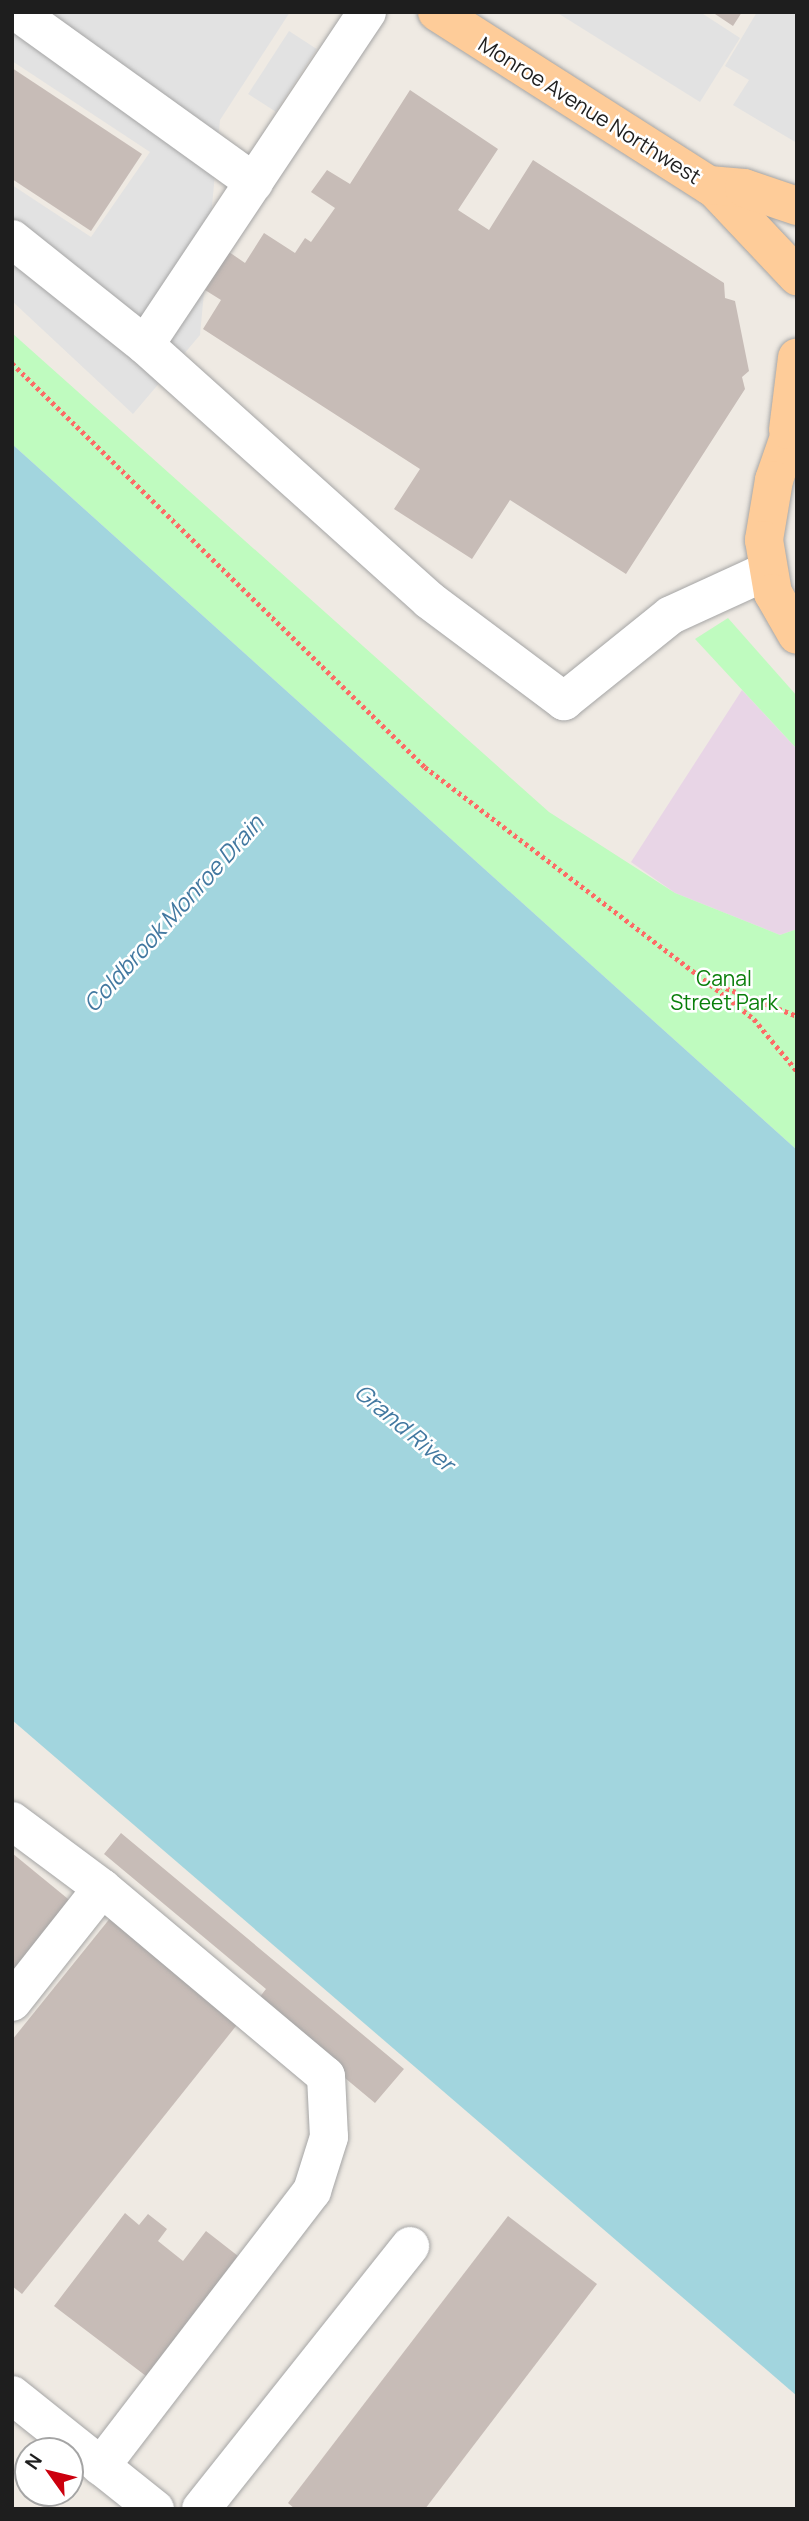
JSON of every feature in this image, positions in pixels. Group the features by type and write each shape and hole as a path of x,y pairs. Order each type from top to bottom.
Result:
{"main road":[{"name":"Monroe Avenue Northwest","path":"437,12 709,185 797,276"},
{"name":"Monroe Avenue Northwest","path":"709,185 744,188 797,206"},
{"path":"797,358 792,422 767,512 767,571 778,604 797,635"}],"street":[{"path":"17,12 254,182"},
{"path":"145,345 367,12"},
{"path":"12,239 145,345 429,600 564,701 671,615 767,571"},
{"path":"12,1822 33,1833 102,1888 326,2076 329,2137 312,2191 101,2466"},
{"path":"12,2002 102,1888"},
{"path":"201,2509 410,2246"},
{"path":"12,2395 155,2509"}],"path":[{"path":"14,366 425,767 754,1019 797,1071"},
{"path":"705,980 797,1016"}],"shaded area":[{"path":"12,12 290,12 220,120 200,335 133,414 12,301 12,185 91,237 150,152 12,61"},
{"path":"556,12 700,12 740,38 700,102"},
{"path":"757,12 797,12 797,143 733,105 749,80 725,66"},
{"path":"289,31 317,49 276,112 248,94"},
{"path":"742,690 797,749 797,929 780,935 675,893 631,862"}],"green space":[{"name":"Canal Street Park","path":"12,333 549,812 675,893 780,935 797,929 797,1150 12,444"},
{"path":"728,618 797,696 797,749 695,639"}],"water":[{"path":"12,444 797,1150 797,2396 12,1720"}],"building":[{"path":"712,12 742,12 733,26"},
{"path":"12,68 142,154 91,231 12,179"},
{"path":"410,90 498,149 458,210 489,230 533,160 724,283 725,298 735,301 749,371 742,377 745,389 626,574 510,500 472,559 394,509 420,469 203,329 221,300 205,290 229,252 245,263 264,233 295,253 305,238 311,242 335,208 311,192 327,170 350,184"},
{"path":"121,1833 404,2069 375,2103 255,2003 266,1989 104,1854"},
{"path":"12,1853 73,1903 12,1979"},
{"path":"115,1912 244,2016 22,2294 12,2286 12,2040"},
{"path":"125,2213 139,2225 148,2214 167,2229 158,2241 183,2261 206,2231 238,2256 146,2376 54,2306"},
{"path":"508,2216 597,2284 425,2509 295,2509 288,2503"}],"water label":[{"name":"Coldbrook Monroe Drain","path":"173,913"},
{"name":"Grand River","path":"405,1427"}]}
